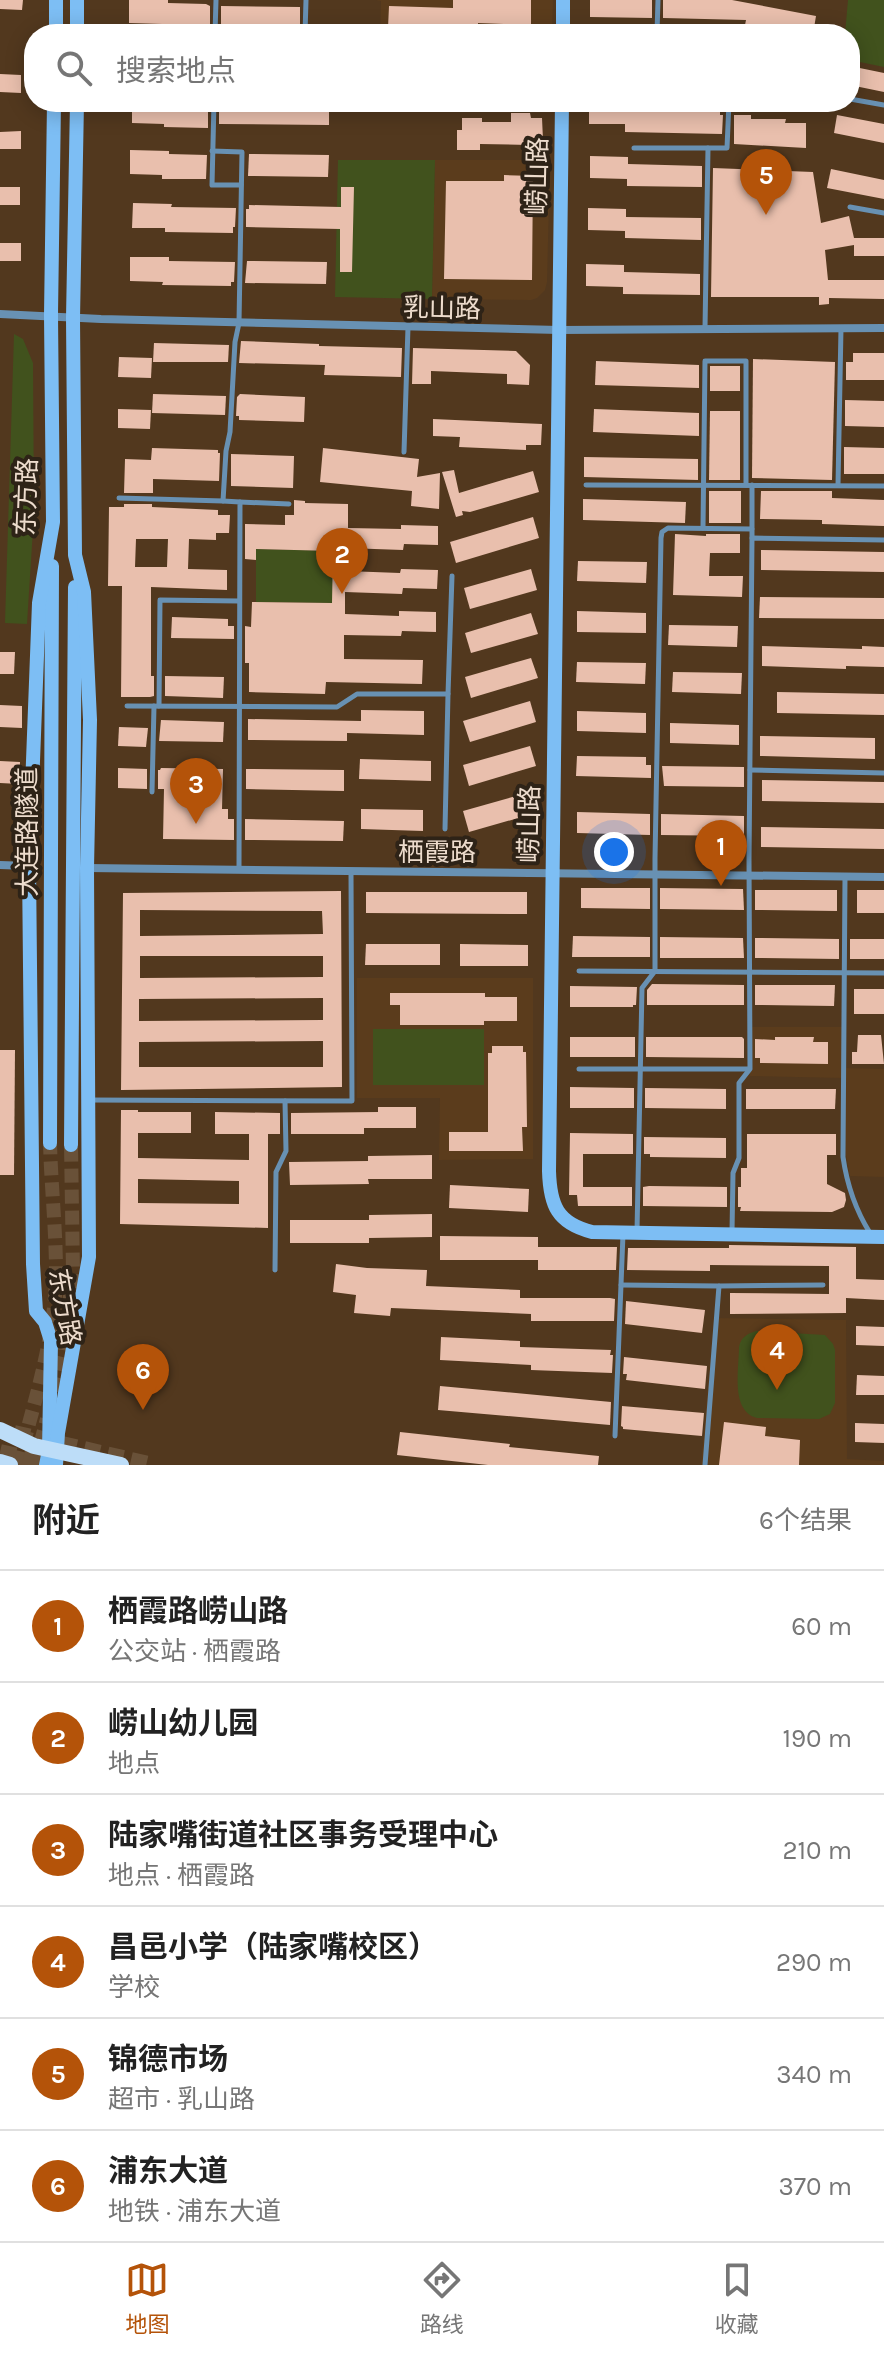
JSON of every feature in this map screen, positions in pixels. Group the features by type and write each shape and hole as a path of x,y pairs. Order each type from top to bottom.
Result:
{"main road":[{"path":"56,0 56,24"},
{"path":"77,0 77,24"},
{"path":"563,0 563,24"},
{"name":"东方路","path":"52,1458 51,1341 45,1322 36,1311 33,1264 29,866 39,603 53,522 51,315 54,112"},
{"name":"东方路","path":"52,1458 89,1257 87,868 90,720 84,592 75,555 73,318 77,112"},
{"name":"崂山路","path":"562,112 551,1199 562,1217 580,1229 592,1232 878,1237"},
{"name":"大连路隧道","path":"50,1143 53,522"},
{"name":"大连路隧道","path":"71,1145 75,555"},
{"path":"0,1430 52,1458 121,1465"},
{"path":"0,1462 10,1465"}],"street":[{"name":"乳山路","path":"0,314 559,330 884,328"},
{"path":"0,865 29,866"},
{"name":"栖霞路","path":"87,868 884,877"}],"lane":[{"path":"215,24 216,0"},
{"path":"305,24 306,0"},
{"path":"657,24 658,0"},
{"path":"860,101 884,105"},
{"path":"214,112 212,185 241,185"},
{"path":"634,148 727,148 729,112"},
{"path":"705,328 708,148"},
{"path":"212,151 242,152 239,323 223,501"},
{"path":"850,207 884,213"},
{"path":"404,452 408,327"},
{"path":"838,485 841,328"},
{"path":"703,528 705,361 746,361 752,529 750,1069 739,1083 739,1158 733,1173 732,1234"},
{"path":"586,485 884,486"},
{"path":"119,498 289,504"},
{"path":"239,871 240,502"},
{"path":"615,1436 621,1285 630,1233 641,1068 642,988 655,971 661,538 662,532 668,528 752,529"},
{"path":"752,538 884,540"},
{"path":"445,829 452,576"},
{"path":"152,792 160,600 239,601"},
{"path":"127,706 337,707 357,694 448,694"},
{"path":"750,770 884,773"},
{"path":"89,1100 352,1101 351,872"},
{"path":"845,877 843,1157 853,1202 878,1237"},
{"path":"579,971 884,973"},
{"path":"579,1069 750,1069"},
{"path":"275,1270 276,1172 286,1151 285,1101"},
{"path":"621,1285 823,1285"},
{"path":"705,1465 719,1286"}],"shaded area":[{"path":"376,0 553,0 552,24 380,24 381,1"},
{"path":"435,160 550,160 547,282 545,290 537,298 432,299"},
{"path":"357,978 533,978 533,1159 439,1160 440,1098 357,1098"},
{"path":"750,1027 845,1027 844,1068 884,1069 884,1177 850,1176 846,1155 844,1078 750,1076"},
{"path":"714,1318 846,1320 847,1459 884,1461 884,1465 701,1465"}],"green space":[{"path":"848,0 884,0 884,67 860,62 860,24 846,24"},
{"path":"338,160 435,160 432,299 335,297"},
{"path":"14,334 23,339 33,363 34,513 27,624 5,623"},
{"path":"256,549 339,551 338,603 256,602"},
{"path":"373,1029 484,1029 484,1085 373,1085"},
{"path":"756,1331 825,1335 835,1350 835,1403 830,1414 819,1419 757,1418 748,1414 739,1398 739,1347 745,1336"}],"building":[{"path":"0,0 23,0 22,10 0,9"},
{"path":"129,0 168,0 168,3 210,6 210,24 129,23"},
{"path":"453,0 531,0 531,24 388,24 389,6 453,8"},
{"path":"590,0 652,0 652,18 590,17"},
{"path":"663,0 732,0 816,16 815,24 745,24 746,20 663,18"},
{"path":"221,6 300,7 300,24 221,24"},
{"path":"860,68 884,73 884,92 860,87"},
{"path":"0,74 21,75 21,93 0,92"},
{"path":"132,112 208,112 208,128 132,123"},
{"path":"219,112 329,112 329,125 219,124"},
{"path":"589,112 720,112 723,115 722,134 625,132 625,124 589,124"},
{"path":"511,113 530,113 531,118 542,118 543,140 529,140 529,145 480,144 480,150 457,150 457,130 462,130 462,118 511,122"},
{"path":"734,115 806,123 806,148 734,144"},
{"path":"837,115 884,124 884,143 834,133"},
{"path":"21,131 21,149 0,149 0,132"},
{"path":"130,150 207,155 206,179 162,179 162,175 130,174"},
{"path":"249,154 329,155 328,177 248,176"},
{"path":"590,156 628,157 628,164 702,166 702,187 627,186 627,179 590,178"},
{"path":"713,168 813,172 821,223 849,216 854,238 884,238 884,256 854,256 854,245 825,250 828,280 884,280 884,299 829,298 829,304 819,305 819,297 711,297"},
{"path":"831,169 884,180 884,199 827,188"},
{"path":"504,175 533,176 532,280 444,279 446,181 504,181"},
{"path":"0,187 20,187 20,205 0,205"},
{"path":"341,187 354,187 352,272 340,272 340,229 246,227 246,209 249,205 341,207"},
{"path":"133,203 236,208 235,227 233,233 132,228"},
{"path":"588,208 626,209 626,217 701,218 701,240 625,238 625,231 588,230"},
{"path":"0,243 21,243 21,261 0,261"},
{"path":"130,257 235,262 234,282 231,286 162,285 163,282 130,281"},
{"path":"247,261 327,262 326,284 245,283"},
{"path":"586,264 624,265 624,272 700,274 700,295 623,294 623,287 586,286"},
{"path":"241,341 402,348 401,377 324,375 325,365 239,363"},
{"path":"154,343 229,345 228,362 153,362"},
{"path":"413,348 516,351 530,365 529,385 507,384 507,374 431,371 431,384 412,384"},
{"path":"853,353 884,353 884,380 846,380 846,362 853,362"},
{"path":"119,357 152,358 151,378 118,377"},
{"path":"753,359 835,362 832,480 752,478"},
{"path":"596,361 699,365 699,388 595,385"},
{"path":"710,366 740,366 740,391 710,391"},
{"path":"153,394 226,396 225,415 152,413"},
{"path":"240,394 305,397 304,422 239,420 236,416 237,397"},
{"path":"845,400 884,401 884,427 845,426"},
{"path":"118,409 151,410 150,429 118,428"},
{"path":"594,409 699,413 699,436 593,432"},
{"path":"710,411 740,411 740,480 709,480"},
{"path":"433,419 542,424 541,445 526,445 526,450 459,447 460,437 433,436"},
{"path":"844,447 884,448 884,474 844,474"},
{"path":"152,448 218,450 219,481 153,479 153,493 124,493 125,459 151,460"},
{"path":"323,448 419,459 417,477 440,473 439,509 411,506 412,491 320,482"},
{"path":"231,454 294,456 293,488 231,486"},
{"path":"584,457 698,459 698,480 584,477"},
{"path":"454,470 459,493 533,471 539,492 470,512 462,511 463,515 456,517 442,472"},
{"path":"709,491 741,491 741,523 709,523"},
{"path":"761,491 832,491 832,498 884,500 884,526 822,524 822,520 760,519"},
{"path":"583,499 686,502 685,523 583,520"},
{"path":"294,500 348,504 348,528 438,526 438,545 404,544 403,550 346,548 346,571 400,573 401,569 438,570 437,589 403,588 402,594 345,592 345,614 399,616 399,611 436,612 436,632 402,631 401,636 344,635 344,659 423,660 422,684 326,682 325,694 249,692 245,626 251,627 252,602 332,603 333,551 256,549 256,560 245,559 245,524 285,525 285,515 294,515"},
{"path":"124,504 152,504 152,507 218,510 218,515 230,515 229,533 216,533 216,540 189,539 188,569 227,570 227,590 151,587 151,676 154,676 154,696 150,697 121,697 122,586 108,586 109,507 124,507","holes":["136,539 168,539 167,567 135,567"]},
{"path":"533,517 539,538 456,563 450,542"},
{"path":"675,534 740,534 740,553 710,553 709,576 743,576 742,597 673,595"},
{"path":"761,550 884,552 884,572 761,570"},
{"path":"578,561 647,562 646,583 577,581"},
{"path":"531,569 537,590 470,609 464,588"},
{"path":"760,597 884,598 884,619 759,618"},
{"path":"577,611 646,613 646,633 577,632"},
{"path":"531,613 538,634 471,653 465,633"},
{"path":"172,617 228,619 228,626 234,626 234,639 171,638"},
{"path":"669,625 738,626 737,647 668,645"},
{"path":"762,646 884,647 884,667 762,666"},
{"path":"0,652 15,652 14,674 0,674"},
{"path":"531,658 538,678 471,698 465,677"},
{"path":"577,662 646,663 645,684 576,682"},
{"path":"673,672 742,673 741,694 672,692"},
{"path":"165,676 224,677 223,698 165,696"},
{"path":"777,692 884,694 884,715 777,713"},
{"path":"530,701 536,722 470,742 463,721"},
{"path":"0,705 22,706 22,728 0,727"},
{"path":"361,710 424,711 424,735 347,733 347,741 248,740 248,719 361,721"},
{"path":"577,711 646,713 646,733 577,731"},
{"path":"161,720 224,722 223,742 159,741"},
{"path":"670,723 739,725 739,745 670,743"},
{"path":"119,727 148,728 146,747 118,746"},
{"path":"760,736 875,738 875,759 760,756"},
{"path":"530,746 536,766 469,786 463,765"},
{"path":"577,756 646,757 646,765 651,765 651,778 576,776"},
{"path":"360,759 431,761 431,781 359,779"},
{"path":"0,761 20,762 19,784 0,783"},
{"path":"662,766 744,767 744,787 664,786"},
{"path":"118,768 147,769 147,789 118,788"},
{"path":"223,769 222,809 228,809 228,819 234,819 234,840 163,839 164,789 158,789 158,770"},
{"path":"246,769 344,770 344,791 246,789"},
{"path":"762,780 884,782 884,803 762,801"},
{"path":"530,792 536,813 469,832 463,811"},
{"path":"361,809 423,810 423,831 361,829"},
{"path":"577,812 650,814 650,835 577,833"},
{"path":"661,814 744,816 744,836 661,835"},
{"path":"245,819 344,821 343,841 245,840"},
{"path":"761,827 884,829 884,849 761,847"},
{"path":"581,888 650,888 650,909 581,908"},
{"path":"660,888 743,889 744,910 660,909"},
{"path":"755,890 837,890 837,911 755,910"},
{"path":"857,890 884,890 884,913 857,913"},
{"path":"341,891 342,1087 121,1090 123,893","holes":["140,910 322,911 323,934 140,936","140,956 323,956 323,977 140,978","323,998 323,1020 139,1021 139,999","323,1041 323,1067 139,1067 139,1042"]},
{"path":"366,892 527,892 527,914 366,913"},
{"path":"573,936 650,937 650,957 572,957"},
{"path":"660,937 743,938 744,958 660,958"},
{"path":"755,938 839,939 839,959 755,958"},
{"path":"850,939 884,939 884,959 850,959"},
{"path":"366,944 440,944 440,965 365,965"},
{"path":"460,944 528,945 528,966 460,966"},
{"path":"652,984 744,985 744,1005 647,1005 647,990"},
{"path":"755,985 835,985 834,1006 755,1005"},
{"path":"570,986 637,987 636,1005 570,1007"},
{"path":"854,989 884,989 884,1014 854,1014"},
{"path":"390,993 485,993 485,997 517,997 517,1021 484,1021 484,1025 400,1025 400,1005 390,1005"},
{"path":"858,1035 881,1035 884,1064 852,1064 852,1052 857,1052"},
{"path":"570,1037 635,1037 635,1057 570,1057"},
{"path":"646,1037 742,1037 744,1058 646,1057"},
{"path":"775,1037 814,1037 813,1042 828,1042 828,1064 760,1063 760,1058 755,1058 755,1039 775,1040"},
{"path":"492,1046 523,1046 523,1052 526,1052 527,1127 522,1127 523,1151 449,1151 449,1132 488,1132 488,1053 492,1053"},
{"path":"0,1050 15,1050 14,1175 0,1175"},
{"path":"570,1087 634,1088 634,1108 570,1108"},
{"path":"645,1088 726,1089 726,1109 645,1108"},
{"path":"746,1089 836,1089 835,1109 746,1109"},
{"path":"378,1107 416,1107 416,1128 364,1128 364,1134 291,1134 291,1113 378,1112"},
{"path":"121,1110 191,1112 191,1133 138,1133 138,1158 249,1160 249,1134 215,1134 215,1112 280,1113 280,1134 268,1134 268,1228 120,1224","holes":["138,1179 239,1181 239,1204 138,1203"]},
{"path":"570,1133 633,1134 633,1154 583,1154 583,1187 632,1187 632,1206 578,1206 577,1195 569,1195"},
{"path":"747,1134 836,1134 836,1155 827,1155 827,1184 845,1193 844,1207 832,1212 740,1211 738,1187 741,1187 741,1168 747,1168"},
{"path":"644,1137 726,1138 726,1158 650,1157 650,1154 644,1154"},
{"path":"432,1155 432,1179 368,1179 369,1184 290,1185 289,1162 368,1161 368,1156"},
{"path":"450,1185 529,1189 528,1212 449,1208"},
{"path":"643,1187 727,1187 727,1207 643,1206"},
{"path":"432,1214 432,1237 369,1238 369,1243 290,1243 290,1220 369,1220 369,1215"},
{"path":"440,1236 538,1237 538,1247 617,1247 616,1270 538,1270 538,1260 440,1260"},
{"path":"729,1245 856,1247 856,1279 884,1280 884,1300 846,1298 846,1313 730,1314 730,1293 829,1294 829,1266 710,1265 710,1271 627,1270 628,1248 729,1248"},
{"path":"336,1264 427,1270 426,1286 520,1290 520,1298 615,1299 614,1321 531,1321 531,1314 391,1308 390,1316 354,1313 356,1295 333,1292"},
{"path":"626,1301 705,1310 702,1333 625,1324"},
{"path":"856,1326 884,1327 884,1346 856,1345"},
{"path":"441,1337 520,1341 520,1347 611,1350 612,1373 531,1370 531,1365 440,1360"},
{"path":"624,1357 707,1366 705,1389 626,1380 627,1374 623,1374"},
{"path":"857,1375 884,1376 884,1395 856,1395"},
{"path":"440,1386 611,1402 610,1425 438,1410"},
{"path":"622,1406 704,1413 702,1436 623,1429"},
{"path":"724,1422 766,1427 765,1436 800,1440 799,1465 719,1465"},
{"path":"855,1423 884,1424 884,1443 855,1442"},
{"path":"400,1432 599,1456 598,1465 488,1465 397,1455"}],"tunnel":[{"path":"18,1465 43,1369 55,1296 50,1143"},
{"path":"54,1391 63,1354 73,1272 71,1145"},
{"path":"35,1465 47,1419"},
{"path":"14,1433 153,1465"},
{"path":"0,1452 56,1465"}],"place":[{"name":"锦德市场","path":"766,215"},
{"name":"崂山幼儿园","path":"342,594"},
{"name":"陆家嘴街道社区事务受理中心","path":"196,824"},
{"name":"栖霞路崂山路","path":"721,886"},
{"name":"昌邑小学（陆家嘴校区）","path":"777,1390"},
{"name":"浦东大道","path":"143,1410"}]}
